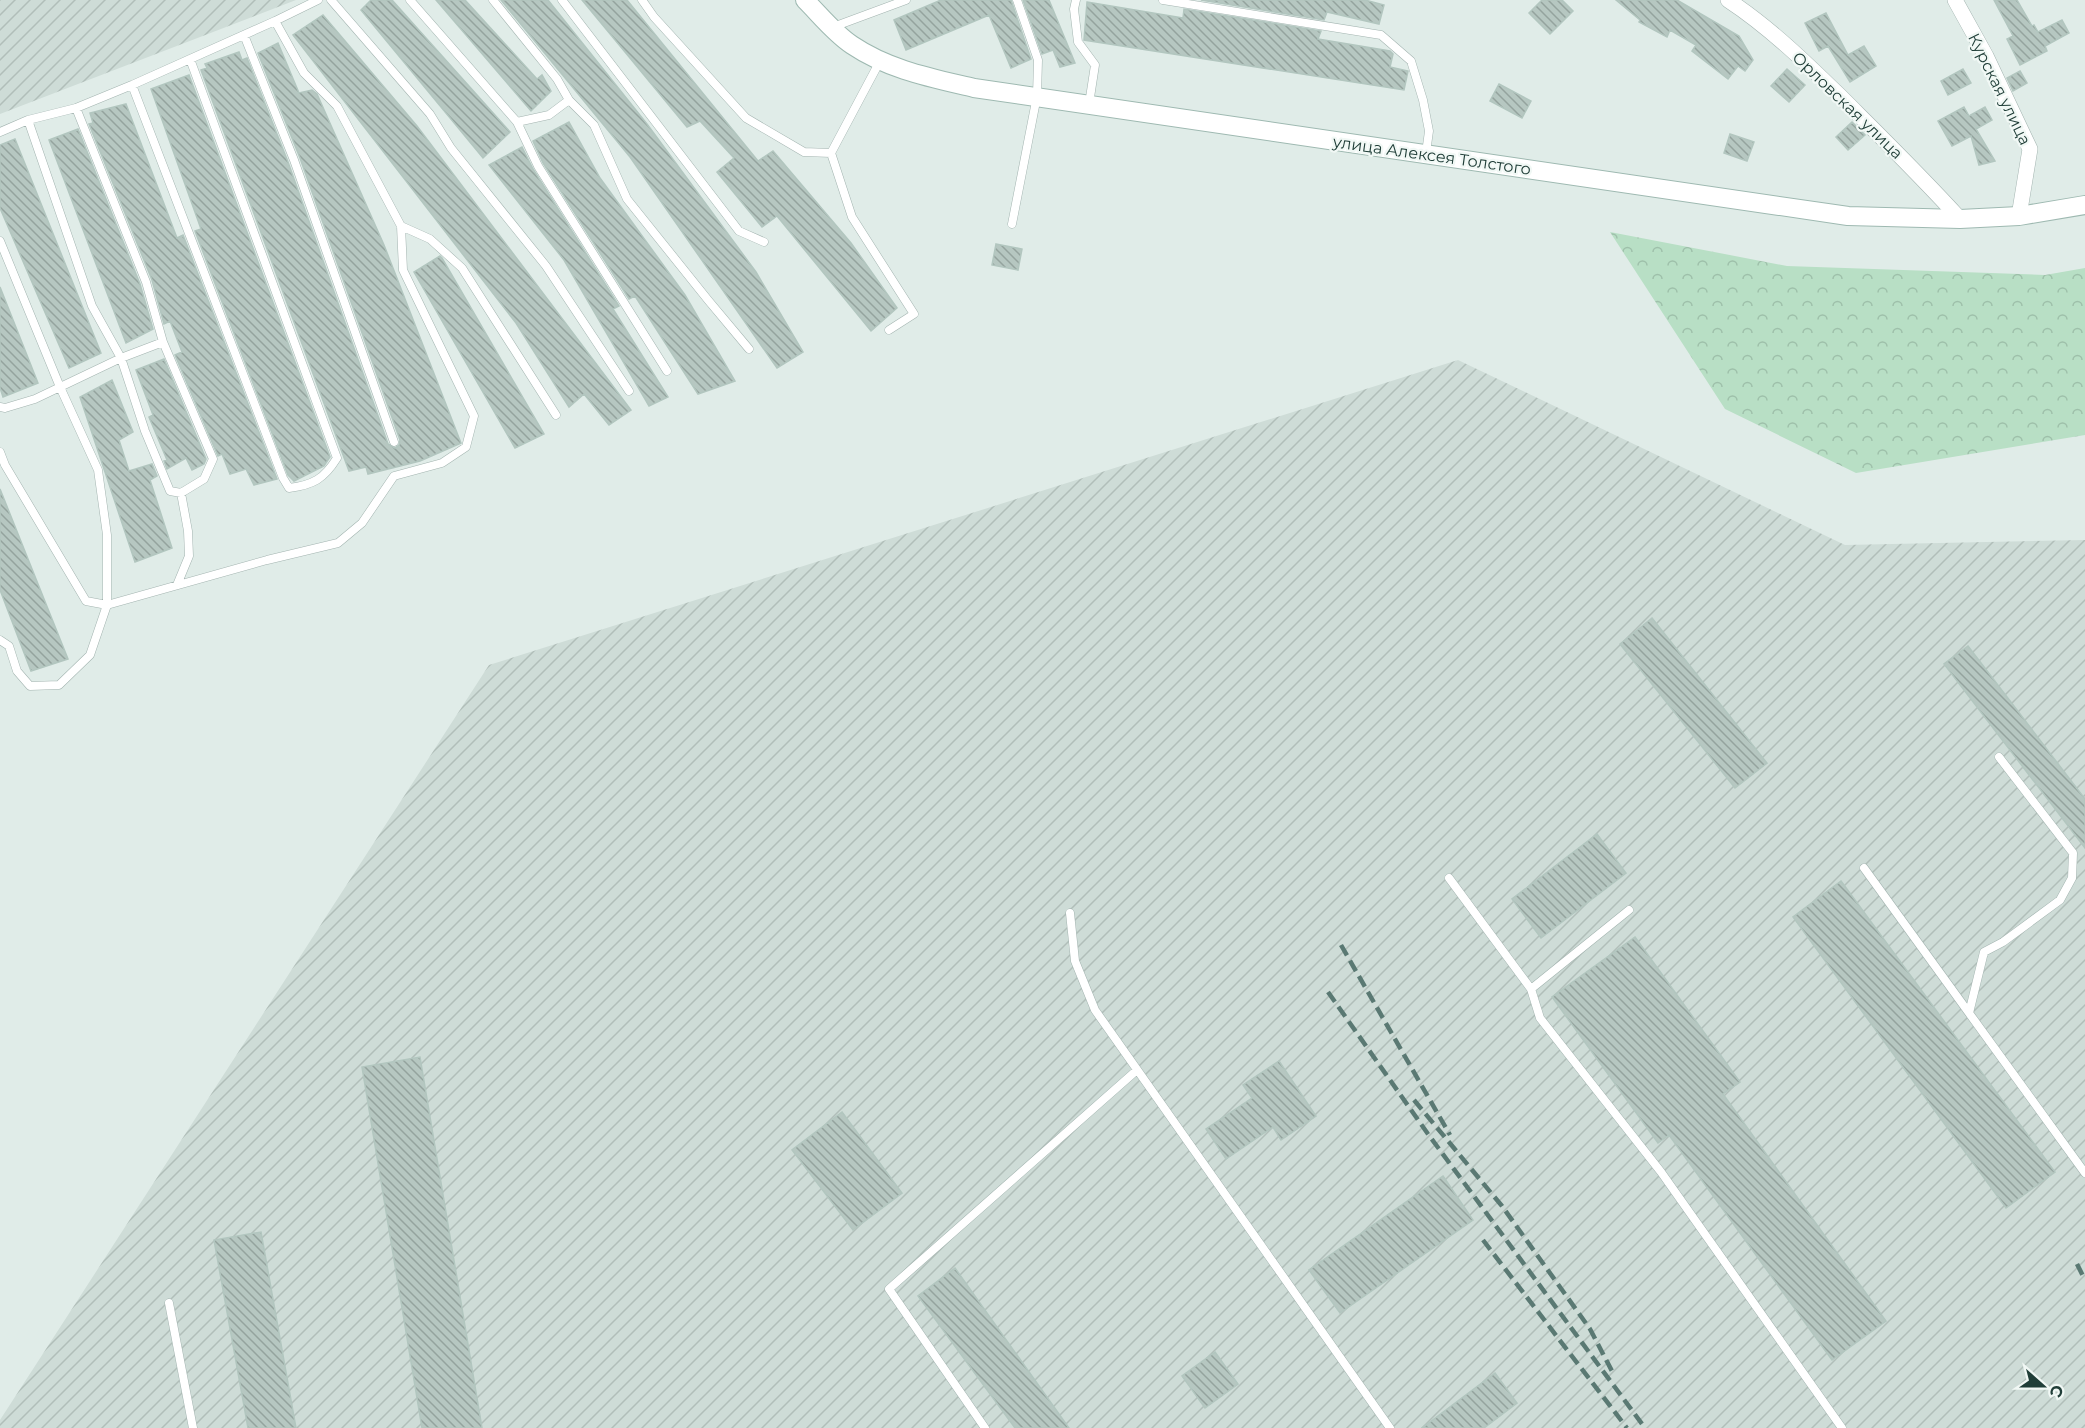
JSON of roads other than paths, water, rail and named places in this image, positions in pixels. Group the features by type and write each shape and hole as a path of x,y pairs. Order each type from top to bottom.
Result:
{"street":[{"name":"улица Алексея Толстого","path":"805,0 851,45 880,61 913,74 964,86 1848,216 1960,219 2019,216 2085,205"},
{"name":"Орловская улица","path":"1728,0 1758,20 1815,72 1917,171 1960,219"},
{"name":"Курская улица","path":"1955,0 1986,56 2030,149 2019,216"}],"lane":[{"path":"0,132 28,120 76,108 244,35 318,0"},
{"path":"331,0 430,114 451,148 546,266 629,391"},
{"path":"410,0 517,122 538,166 667,371"},
{"path":"493,0 557,79 569,100 594,124 627,199 749,348"},
{"path":"562,0 739,231 764,242"},
{"path":"642,0 654,17 746,118 804,152 831,153"},
{"path":"833,27 906,0"},
{"path":"1012,224 1037,96 1038,60 1017,0"},
{"path":"1076,0 1074,9 1077,42 1095,65 1089,104"},
{"path":"1163,0 1381,35 1411,60 1429,130 1426,154"},
{"path":"0,452 5,465 86,602 107,604 338,543 362,523 394,476 442,463 466,447 474,416 403,270 401,226 337,106 304,73 275,21"},
{"path":"244,35 294,160 394,442"},
{"path":"132,84 283,478 289,488 308,486 328,472 337,458 190,59"},
{"path":"880,61 831,153 852,218 914,314 890,330"},
{"path":"517,122 549,115 569,100"},
{"path":"28,120 92,306 121,358 145,430 170,491 181,493 204,479 213,459 163,342 146,282 76,108"},
{"path":"401,226 430,239 462,268 556,415"},
{"path":"0,241 60,387 98,470 107,535 107,604 90,655 59,685 30,686 17,671 9,646 0,640"},
{"path":"0,407 5,408 35,399 121,358 163,342"},
{"path":"177,585 189,556 188,531 181,493"},
{"path":"1969,1013 1984,952 2003,942 2060,900 2072,878 2073,853 1999,757"},
{"path":"1864,868 2085,1173"},
{"path":"1449,878 1531,989 1540,1018 1661,1172 1842,1428"},
{"path":"1531,989 1629,910"},
{"path":"1070,913 1075,961 1095,1010 1390,1428"},
{"path":"985,1428 889,1289 1137,1070"},
{"path":"169,1303 193,1428"}],"railway":[{"path":"1341,945 1450,1135"},
{"path":"1328,992 1428,1134 1645,1428"},
{"path":"1414,1100 1502,1206 1590,1329 1613,1373"},
{"path":"1483,1240 1627,1428"},
{"path":"2077,1264 2085,1280"}]}
